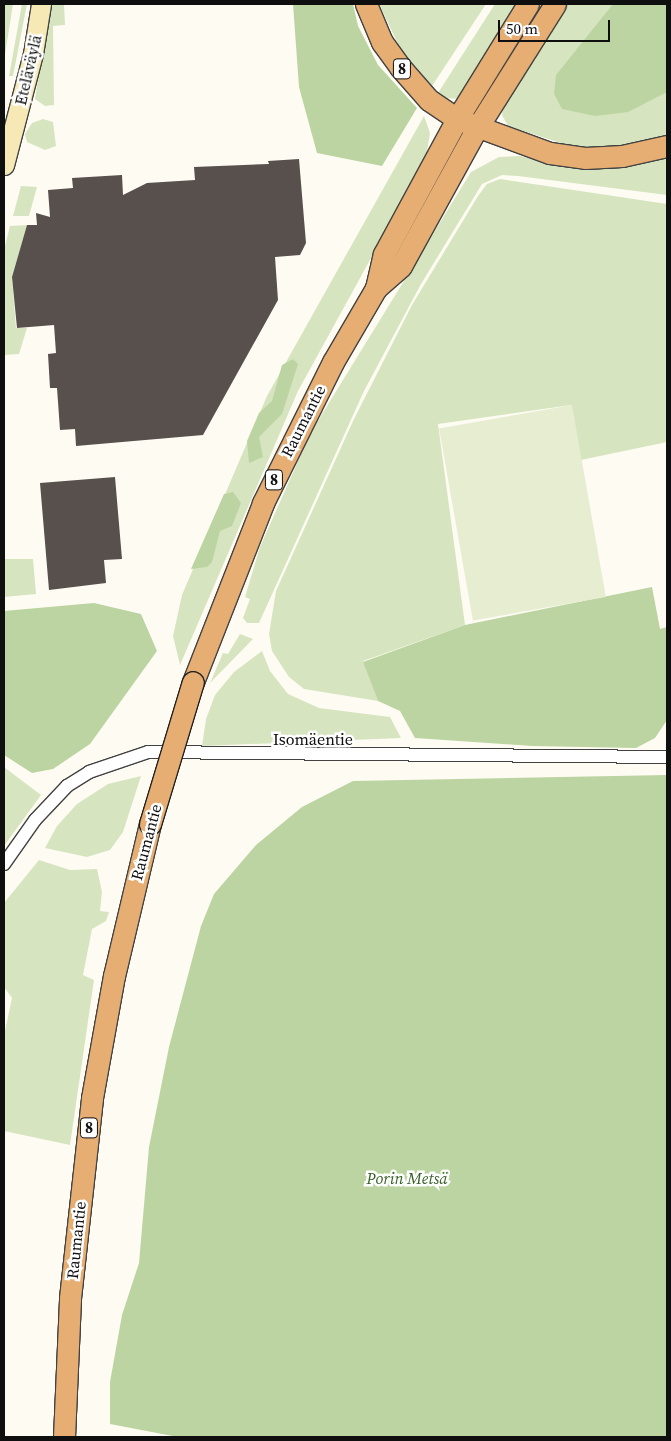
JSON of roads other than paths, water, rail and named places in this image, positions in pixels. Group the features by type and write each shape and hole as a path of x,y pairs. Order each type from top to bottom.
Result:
{"highway":[{"name":"8","path":"366,4 382,42 400,67 429,100 457,119 477,128"},
{"name":"Raumantie","path":"64,1437 70,1298 92,1098 114,976 150,824 193,682 263,503 333,362 376,288 384,254 457,119 528,4"},
{"name":"Raumantie","path":"376,288 401,266 477,128 554,4"},
{"path":"477,128 519,144 585,158 622,156 667,146"}],"main road":[{"name":"Eteläväylä","path":"4,165 33,54 41,4"}],"street":[{"name":"Isomäentie","path":"4,864 34,820 67,786 89,772 148,752 667,757"}],"park label":[{"name":"Porin Metsä","path":"407,1178"}]}
